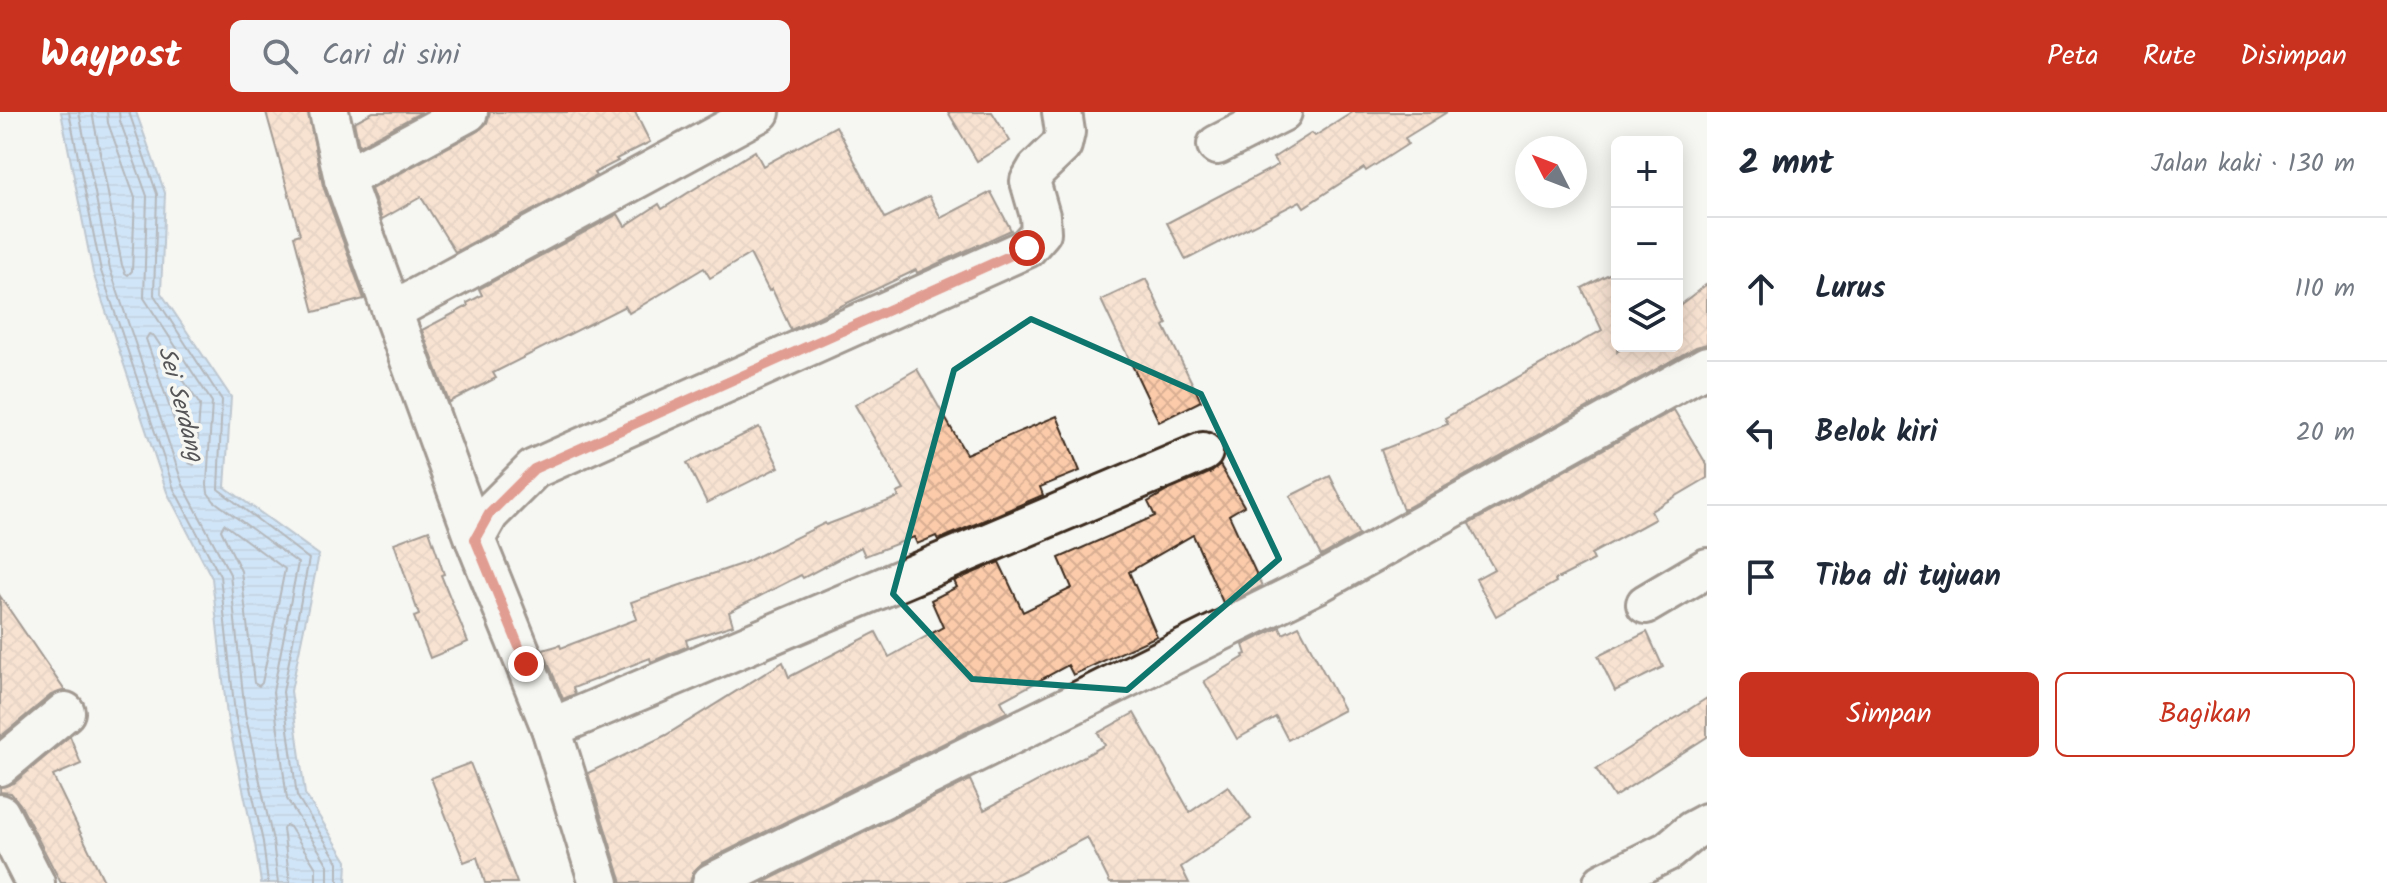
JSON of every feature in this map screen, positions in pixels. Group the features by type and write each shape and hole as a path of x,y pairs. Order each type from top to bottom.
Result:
{"street":[{"path":"329,112 344,179 475,539 551,728 599,883"},
{"path":"344,179 468,112"},
{"path":"392,311 760,112"},
{"path":"475,539 489,514 534,469 1027,248 1041,232 1030,181 1037,169 1062,145 1065,132 1062,112"},
{"path":"1217,145 1282,112"},
{"path":"712,883 1318,583 1707,366"},
{"path":"551,728 1203,452"},
{"path":"1646,604 1707,568"},
{"path":"0,766 65,712"},
{"path":"0,814 35,883"},
{"path":"1603,883 1668,851 1707,823"}],"highlighted area":[{"path":"1031,319 1201,394 1279,559 1127,690 972,679 893,594 954,370"}],"water":[{"name":"Sei Serdang","path":"61,112 136,112 165,193 161,293 231,397 225,487 319,555 291,691 305,794 347,861 346,883 261,883 227,716 212,578 167,492 93,273"}],"building":[{"path":"266,112 308,112 323,186 364,299 314,312 294,236 300,234"},
{"path":"373,112 422,112 359,146 354,122"},
{"path":"490,112 635,112 650,142 616,159 618,161 594,173 596,176 455,252 421,197 382,219 371,189 478,131 487,123"},
{"path":"948,112 992,112 1010,141 977,161"},
{"path":"1353,112 1447,112 1405,138 1408,144 1304,207 1300,201 1186,260 1167,223 1278,165 1273,158"},
{"path":"836,126 885,218 929,196 941,218 991,192 1011,230 917,273 916,270 791,330 772,289 769,291 750,254 710,278 704,268 629,313 625,306 493,373 496,378 449,402 422,330 468,306 467,303 482,295 479,289 618,214 625,226 659,204 662,209 755,151 763,166"},
{"path":"1611,273 1611,352 1683,352 1683,302 1707,284 1707,344 1696,347 1403,510 1381,450 1448,424 1445,418 1602,330 1582,288"},
{"path":"1146,279 1167,324 1164,326 1201,401 1159,422 1101,300"},
{"path":"917,369 966,454 1057,416 1080,471 1040,487 1043,495 938,540 936,536 917,544 914,537 865,556 861,547 729,612 733,625 686,640 688,646 651,662 650,658 573,688 575,694 563,699 543,650 560,645 561,648 637,619 631,602 744,563 825,523 899,497 897,493 904,490 855,405"},
{"path":"1674,410 1707,465 1707,478 1651,511 1655,519 1591,554 1594,560 1496,616 1476,579 1494,569 1469,524"},
{"path":"759,427 779,467 707,503 687,463"},
{"path":"1220,465 1244,506 1229,515 1262,586 1224,605 1193,535 1129,572 1157,636 1073,675 1068,665 1001,701 1007,712 702,863 693,872 690,883 622,883 588,773 666,735 783,662 789,677 876,632 889,657 943,627 931,600 957,587 954,581 999,562 1023,612 1072,588 1059,558 1155,516 1148,502 1212,472"},
{"path":"1330,476 1359,535 1321,556 1290,496"},
{"path":"429,530 444,574 441,575 468,642 430,658 414,617 419,615 394,543"},
{"path":"0,596 65,691 51,695 0,737"},
{"path":"1299,626 1344,710 1288,740 1276,717 1237,739 1204,681 1244,657 1243,645 1280,627 1283,634"},
{"path":"1647,632 1663,667 1615,691 1598,656"},
{"path":"1707,698 1707,737 1614,797 1596,769"},
{"path":"1134,713 1190,812 1228,786 1251,819 1181,867 1189,883 1110,883 1087,837 995,883 762,883 970,780 984,810 1105,745 1098,733"},
{"path":"70,736 81,764 53,776 105,883 61,883 20,804 11,793 0,792 0,787 14,783"},
{"path":"470,763 517,883 485,883 477,857 464,862 431,778"}],"route":[{"path":"526,664 475,539 489,514 534,469 1027,248"}]}
